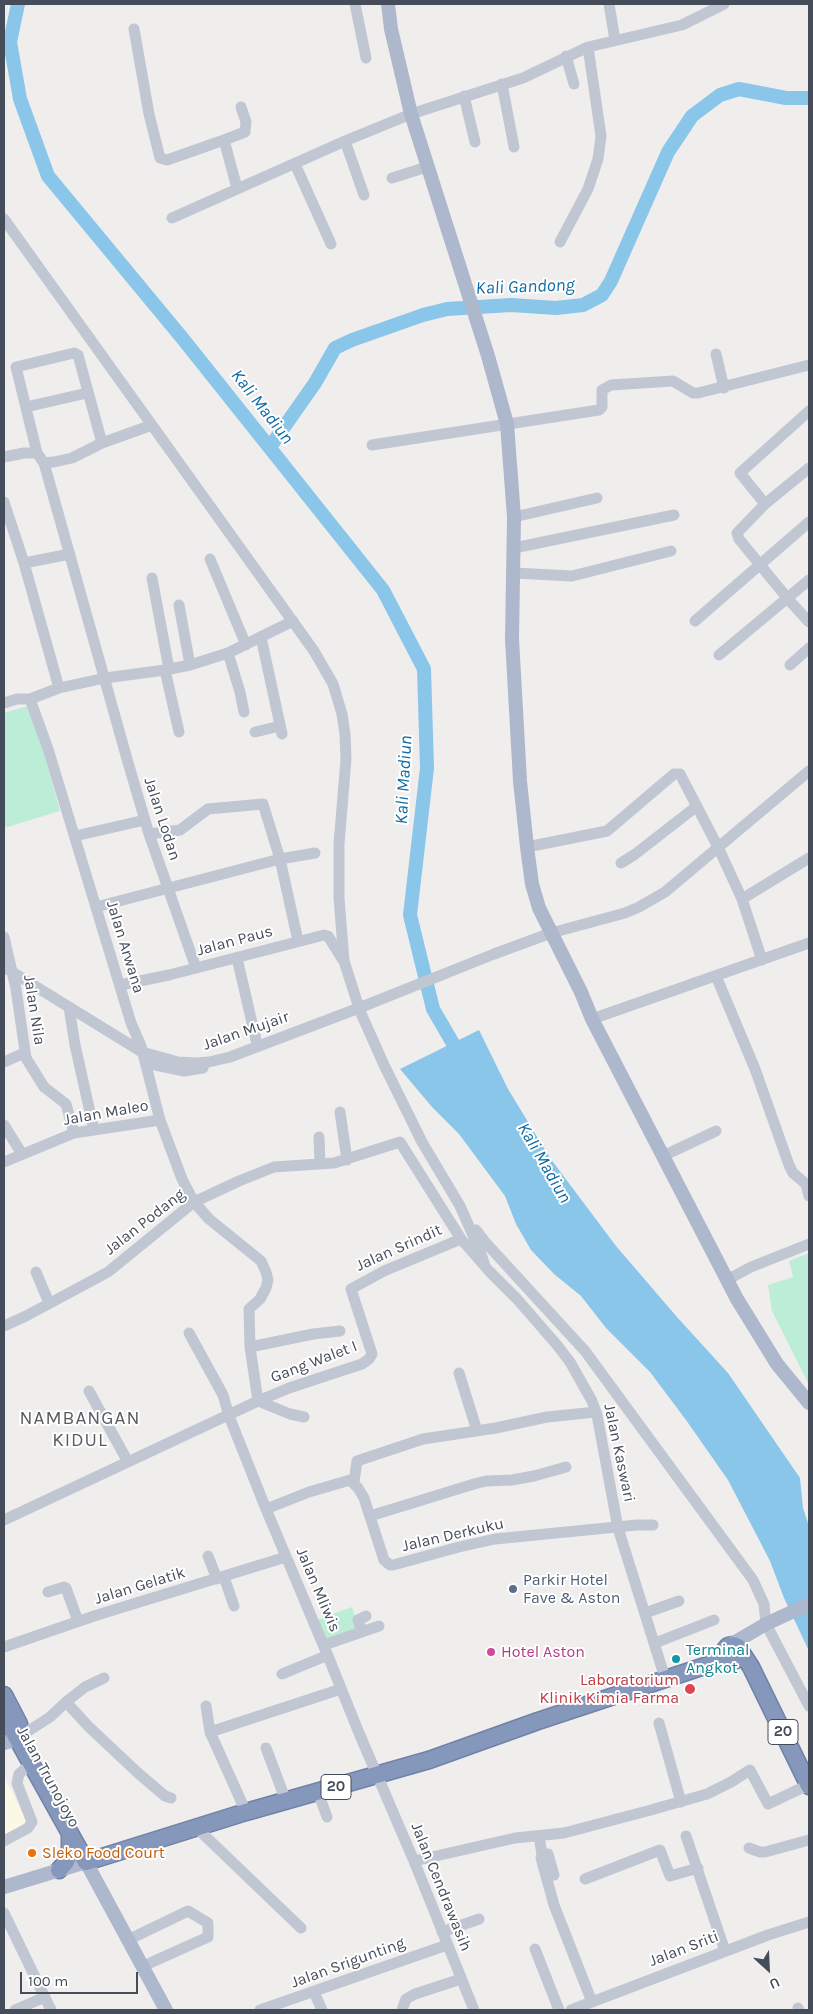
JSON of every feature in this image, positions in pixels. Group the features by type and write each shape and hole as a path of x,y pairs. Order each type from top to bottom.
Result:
{"highway":[{"name":"20","path":"90,1860 246,1812 429,1760 732,1653 756,1678 809,1786"},
{"name":"Jalan Trunojoyo","path":"4,1695 15,1738"},
{"name":"Jalan Trunojoyo","path":"4,1715 15,1738 34,1760 90,1860"},
{"name":"Jalan Trunojoyo","path":"34,1760 70,1833 90,1860"},
{"path":"59,1870 66,1862 70,1850 70,1833"}],"main road":[{"path":"388,4 391,29 411,114 465,283 507,424 514,517 512,639 520,781 532,884 539,908 581,992 592,1019 710,1243 727,1280 777,1364 809,1403"},
{"path":"732,1653 770,1624 809,1604"},
{"path":"4,1886 90,1860"},
{"path":"90,1860 150,1963 166,2010"},
{"path":"90,1860 162,1995 176,2010"}],"street":[{"path":"355,4 366,58"},
{"path":"608,4 615,40"},
{"path":"172,218 345,141 411,114 530,75 588,47 682,26 724,4"},
{"path":"134,29 160,158 167,160 245,132 246,122 241,107"},
{"path":"560,242 588,188 598,159 601,136 588,47"},
{"path":"566,56 574,84"},
{"path":"502,84 514,147"},
{"path":"464,96 476,142"},
{"path":"224,140 237,188"},
{"path":"345,141 364,195"},
{"path":"295,164 331,244"},
{"path":"392,178 427,167"},
{"path":"4,219 293,621 314,651 333,684 342,714 346,759 339,844 339,898 344,961 360,1008 406,1112 460,1206 486,1243 585,1351 753,1580 764,1604 770,1624 809,1706"},
{"name":"Jalan Lodan","path":"87,393 78,355 74,353 17,367 37,453 44,464 149,834 196,968"},
{"path":"716,354 724,388"},
{"path":"372,445 599,410 602,407 602,390 611,385 673,381 698,394 809,365"},
{"path":"26,407 87,393 102,443"},
{"path":"764,504 740,473 809,411"},
{"path":"44,464 72,458 102,443 152,425"},
{"path":"4,457 24,453 37,453"},
{"path":"809,468 764,504 737,533 788,599 809,622"},
{"path":"514,517 597,498"},
{"path":"4,502 24,563 59,688"},
{"path":"514,548 674,515"},
{"path":"695,621 809,522"},
{"path":"514,573 572,576 672,551"},
{"path":"24,563 70,554"},
{"path":"210,559 246,645"},
{"path":"152,578 179,732"},
{"path":"719,656 809,580"},
{"path":"179,605 190,665"},
{"path":"4,703 17,699 30,699 59,688 105,678 190,665 228,653 293,621"},
{"path":"255,732 281,730 261,637"},
{"path":"790,665 809,648"},
{"path":"228,653 244,712"},
{"name":"Jalan Arwana","path":"30,699 40,725 131,1023 143,1054 160,1120 182,1179 194,1202 209,1219 261,1262 268,1280 260,1299 249,1311 250,1347"},
{"name":"Jalan Mujair","path":"8,970 143,1054 178,1062 197,1063 230,1057 551,933 624,913 639,907 665,892 809,771"},
{"path":"527,847 607,831 676,773 680,774 718,847 742,899 762,960"},
{"path":"149,834 180,830 208,809 263,804 280,859 298,941"},
{"path":"621,862 634,855 697,806"},
{"path":"74,836 145,820"},
{"path":"96,906 280,859 314,853"},
{"path":"742,899 809,858"},
{"name":"Jalan Paus","path":"120,985 237,958 324,935 328,936 344,961"},
{"name":"Jalan Nila","path":"4,937 8,970 16,989 24,1053 44,1087 66,1104 74,1133"},
{"path":"592,1019 809,942"},
{"path":"237,958 256,1040"},
{"path":"716,976 755,1069 789,1165 793,1173 806,1184 809,1196"},
{"path":"4,990 16,989"},
{"path":"69,1007 75,1045 94,1130"},
{"path":"346,1010 233,1061 218,1065 184,1071 143,1054 199,1057 228,1052 256,1040 346,1010"},
{"path":"4,1062 24,1053"},
{"path":"340,1112 347,1160"},
{"name":"Jalan Maleo","path":"4,1162 74,1133 160,1120"},
{"path":"4,1125 22,1154"},
{"path":"663,1156 716,1131"},
{"path":"318,1137 320,1163"},
{"name":"Jalan Podang","path":"4,1326 108,1272 194,1202 245,1178 274,1167 334,1163 347,1160 400,1142"},
{"name":"Jalan Kaswari","path":"400,1142 461,1239 517,1299 570,1362 592,1401 596,1412 618,1528 665,1678"},
{"path":"460,1206 485,1266"},
{"name":"Jalan Srindit","path":"354,1298 384,1271 461,1239"},
{"path":"727,1280 809,1244"},
{"path":"36,1272 49,1303"},
{"name":"Gang Walet I","path":"229,1416 289,1388 362,1364 369,1359 372,1354 354,1298"},
{"path":"304,1417 290,1414 258,1401 250,1347 312,1334 340,1331"},
{"name":"Jalan Mliwis","path":"189,1333 223,1395 229,1416 266,1509 377,1776"},
{"path":"458,1374 478,1431"},
{"path":"89,1391 128,1462"},
{"path":"266,1509 345,1481 350,1480 354,1482 356,1463 376,1453 423,1439 478,1431 552,1416 596,1412"},
{"path":"4,1520 229,1416"},
{"path":"370,1516 474,1484 528,1477 566,1467"},
{"name":"Jalan Derkuku","path":"354,1482 361,1493 370,1516 384,1560 390,1565 459,1546 495,1539 618,1528"},
{"path":"618,1528 653,1525"},
{"path":"208,1556 234,1606"},
{"name":"Jalan Gelatik","path":"4,1647 78,1621 286,1557"},
{"path":"48,1592 66,1588 78,1621"},
{"path":"645,1612 679,1601"},
{"path":"362,1632 358,1620 366,1616"},
{"path":"655,1643 714,1620"},
{"path":"282,1674 362,1632 379,1626"},
{"path":"15,1738 50,1717 85,1687 104,1678"},
{"path":"210,1732 341,1689"},
{"path":"66,1702 110,1746 166,1796 171,1798"},
{"path":"206,1706 210,1732 246,1812"},
{"path":"659,1724 681,1802"},
{"path":"266,1748 286,1801"},
{"path":"4,1841 28,1828 32,1822 17,1783 18,1774 34,1760"},
{"path":"414,1862 487,1843 582,1829 681,1802 707,1794 732,1782 750,1770 768,1804 809,1786"},
{"name":"Jalan Cendrawasih","path":"377,1776 474,2010"},
{"path":"318,1792 327,1817"},
{"path":"198,1828 301,1928"},
{"path":"539,1836 542,1854 540,1858 554,1905 592,2002"},
{"path":"686,1836 725,1951"},
{"path":"750,1848 765,1852 809,1840"},
{"path":"585,1879 660,1850 670,1876 698,1868"},
{"path":"542,1854 548,1854 554,1875"},
{"path":"136,1936 188,1911 208,1923 208,1936 150,1963"},
{"path":"4,1913 51,2010"},
{"path":"442,1932 479,1918"},
{"name":"Jalan Sriti","path":"573,2010 725,1951 809,1922"},
{"name":"Jalan Srigunting","path":"260,2010 447,1945"},
{"path":"535,1949 559,2010"},
{"path":"402,2010 406,1998 461,1979"},
{"path":"312,1993 322,2010"},
{"path":"15,2010 45,1997"}],"shaded area":[{"path":"4,1776 28,1825 4,1837"}],"green space":[{"path":"30,705 60,811 4,828 4,713"},
{"path":"809,1253 809,1385 772,1311 768,1285 793,1277 789,1261"},
{"path":"352,1607 360,1631 324,1644 314,1621"}],"water":[{"path":"479,1030 508,1089 550,1158 616,1246 728,1373 800,1478 803,1508 809,1526 809,1651 784,1598 770,1561 728,1480 686,1420 650,1372 606,1328 581,1296 554,1274 531,1250 516,1224 505,1196 459,1134 432,1107 400,1069"}],"waterway":[{"name":"Kali Madiun","path":"18,4 10,42 20,99 48,176 183,339 383,590 424,669 427,768 410,915 433,1009 462,1059"},
{"name":"Kali Gandong","path":"270,447 315,383 335,348 352,340 423,315 447,309 511,305 556,308 583,305 602,295 611,281 668,152 692,116 720,95 739,89 786,98 809,98"}],"place":[{"name":"Parkir Hotel Fave & Aston","path":"513,1589"},
{"name":"Hotel Aston","path":"491,1652"},
{"name":"Terminal Angkot","path":"676,1659"},
{"name":"Laboratorium Klinik Kimia Farma","path":"690,1689"},
{"name":"Sleko Food Court","path":"32,1853"}],"district":[{"name":"NAMBANGAN KIDUL","path":"80,1430"}]}
